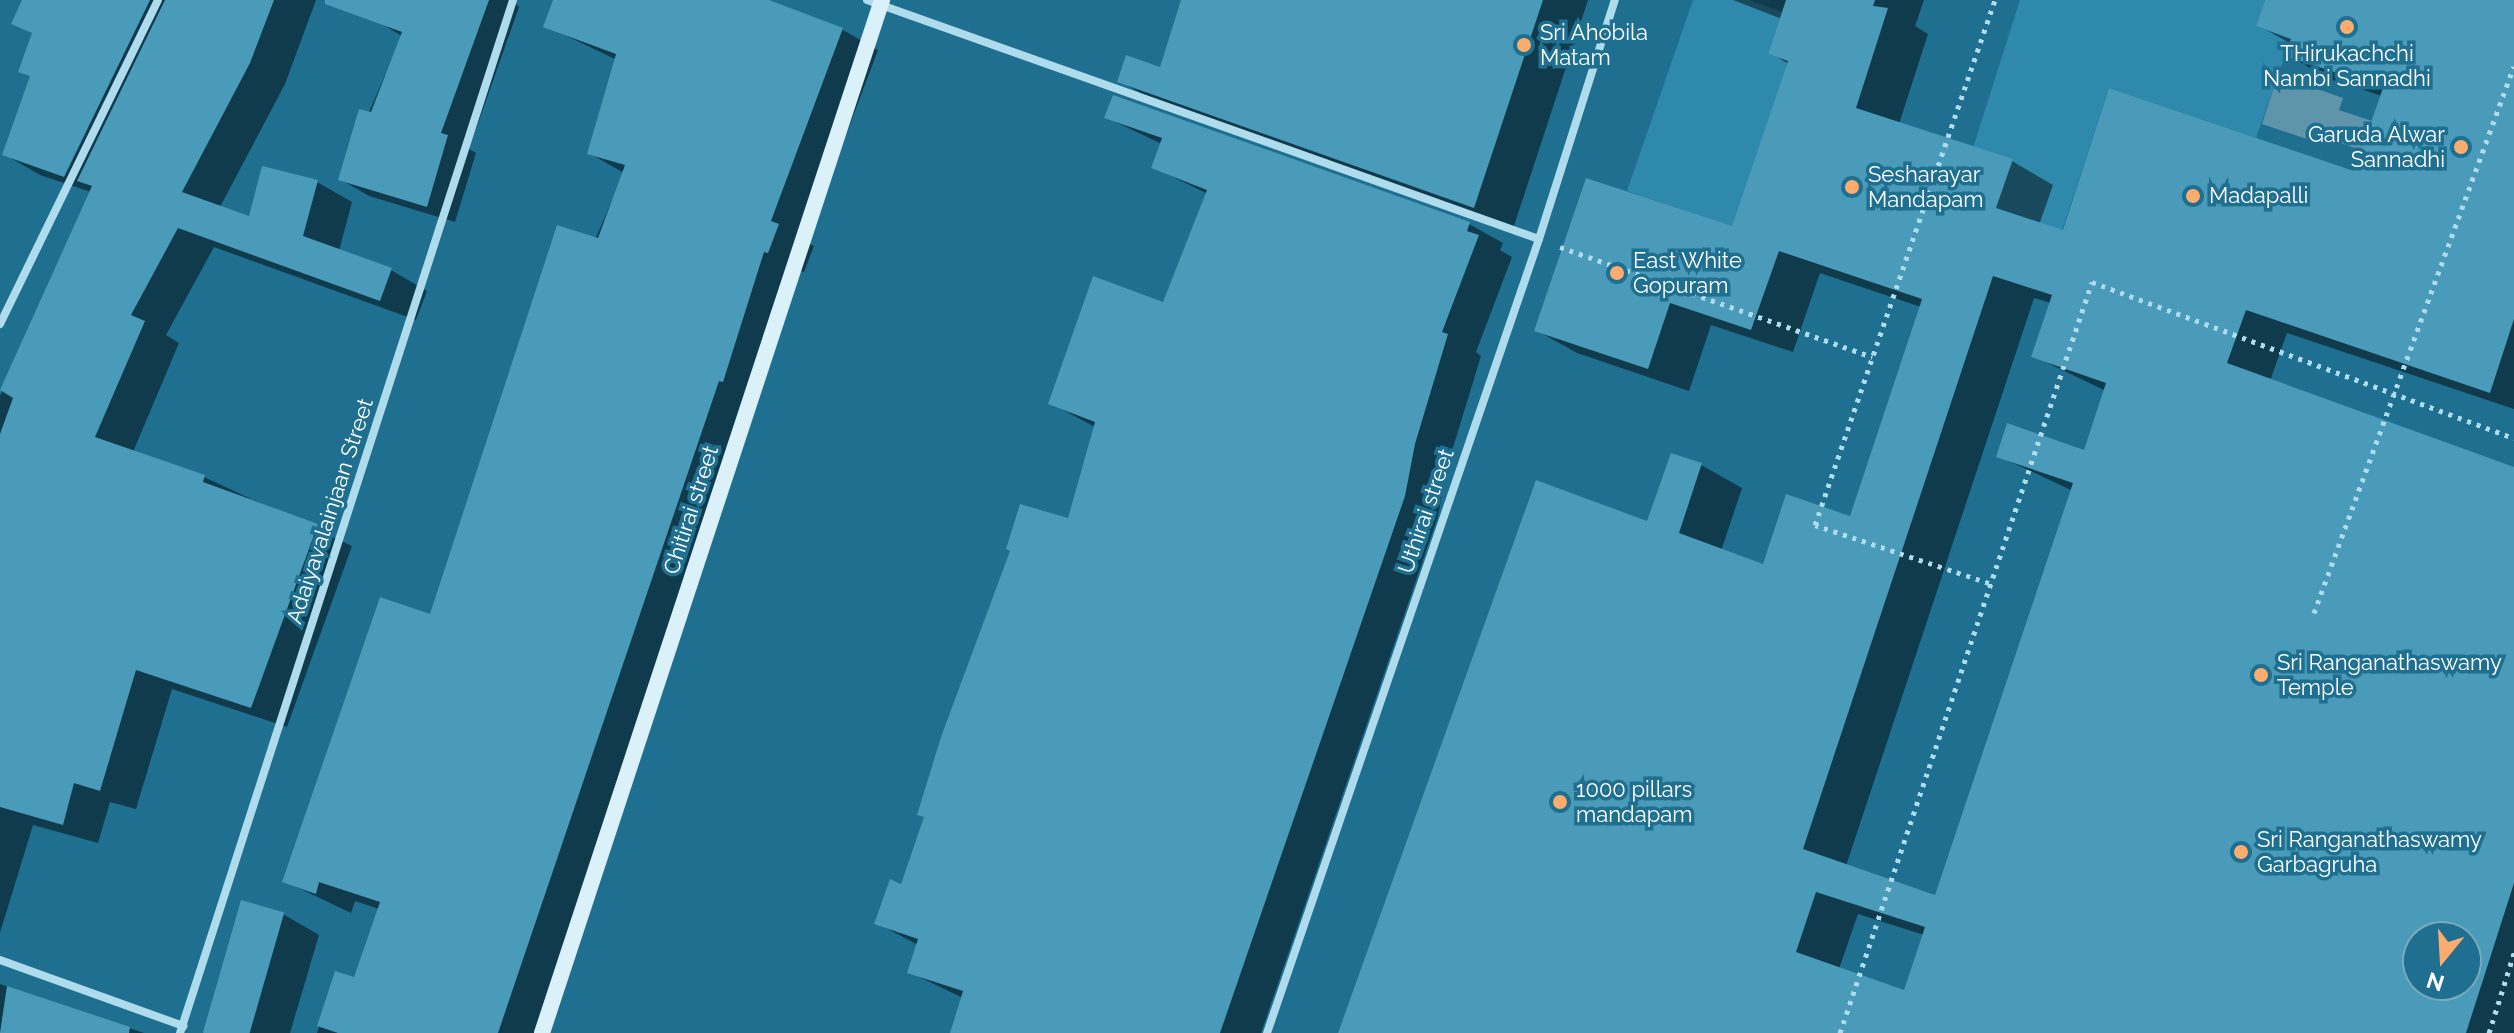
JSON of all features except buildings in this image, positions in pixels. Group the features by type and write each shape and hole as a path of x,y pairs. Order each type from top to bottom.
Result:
{"street":[{"path":"0,324 158,0"},
{"name":"Adaiyavalainjaan Street","path":"182,1029 513,0"},
{"name":"Uthirai street","path":"1267,1033 1539,239 1615,0"},
{"path":"877,2 1539,239"},
{"name":"Chitirai street","path":"542,1033 877,2"},
{"path":"0,960 182,1029"}],"path":[{"path":"1989,583 1815,525 1995,0"},
{"path":"2314,613 2514,66"},
{"path":"1539,239 1872,357"},
{"path":"1840,1033 2092,282 2514,438"},
{"path":"2489,1033 2514,953"}],"shaded area":[{"path":"1693,0 1749,0 1782,12 1768,54 1788,61 1732,227 1627,191"},
{"path":"2020,0 2265,0 2256,26 2291,39 2256,138 2109,88 2062,231 1996,208 1973,148"},
{"path":"2278,75 2343,98 2339,110 2372,121 2361,150 2328,139 2325,145 2262,124"}],"place":[{"name":"THirukachchi Nambi Sannadhi","path":"2347,27"},
{"name":"Sri Ahobila Matam","path":"1524,45"},
{"name":"Garuda Alwar Sannadhi","path":"2461,147"},
{"name":"Sesharayar Mandapam","path":"1852,187"},
{"name":"Madapalli","path":"2193,196"},
{"name":"East White Gopuram","path":"1617,273"},
{"name":"Sri Ranganathaswamy Temple","path":"2261,675"},
{"name":"1000 pillars mandapam","path":"1560,802"},
{"name":"Sri Ranganathaswamy Garbagruha","path":"2241,852"}]}
